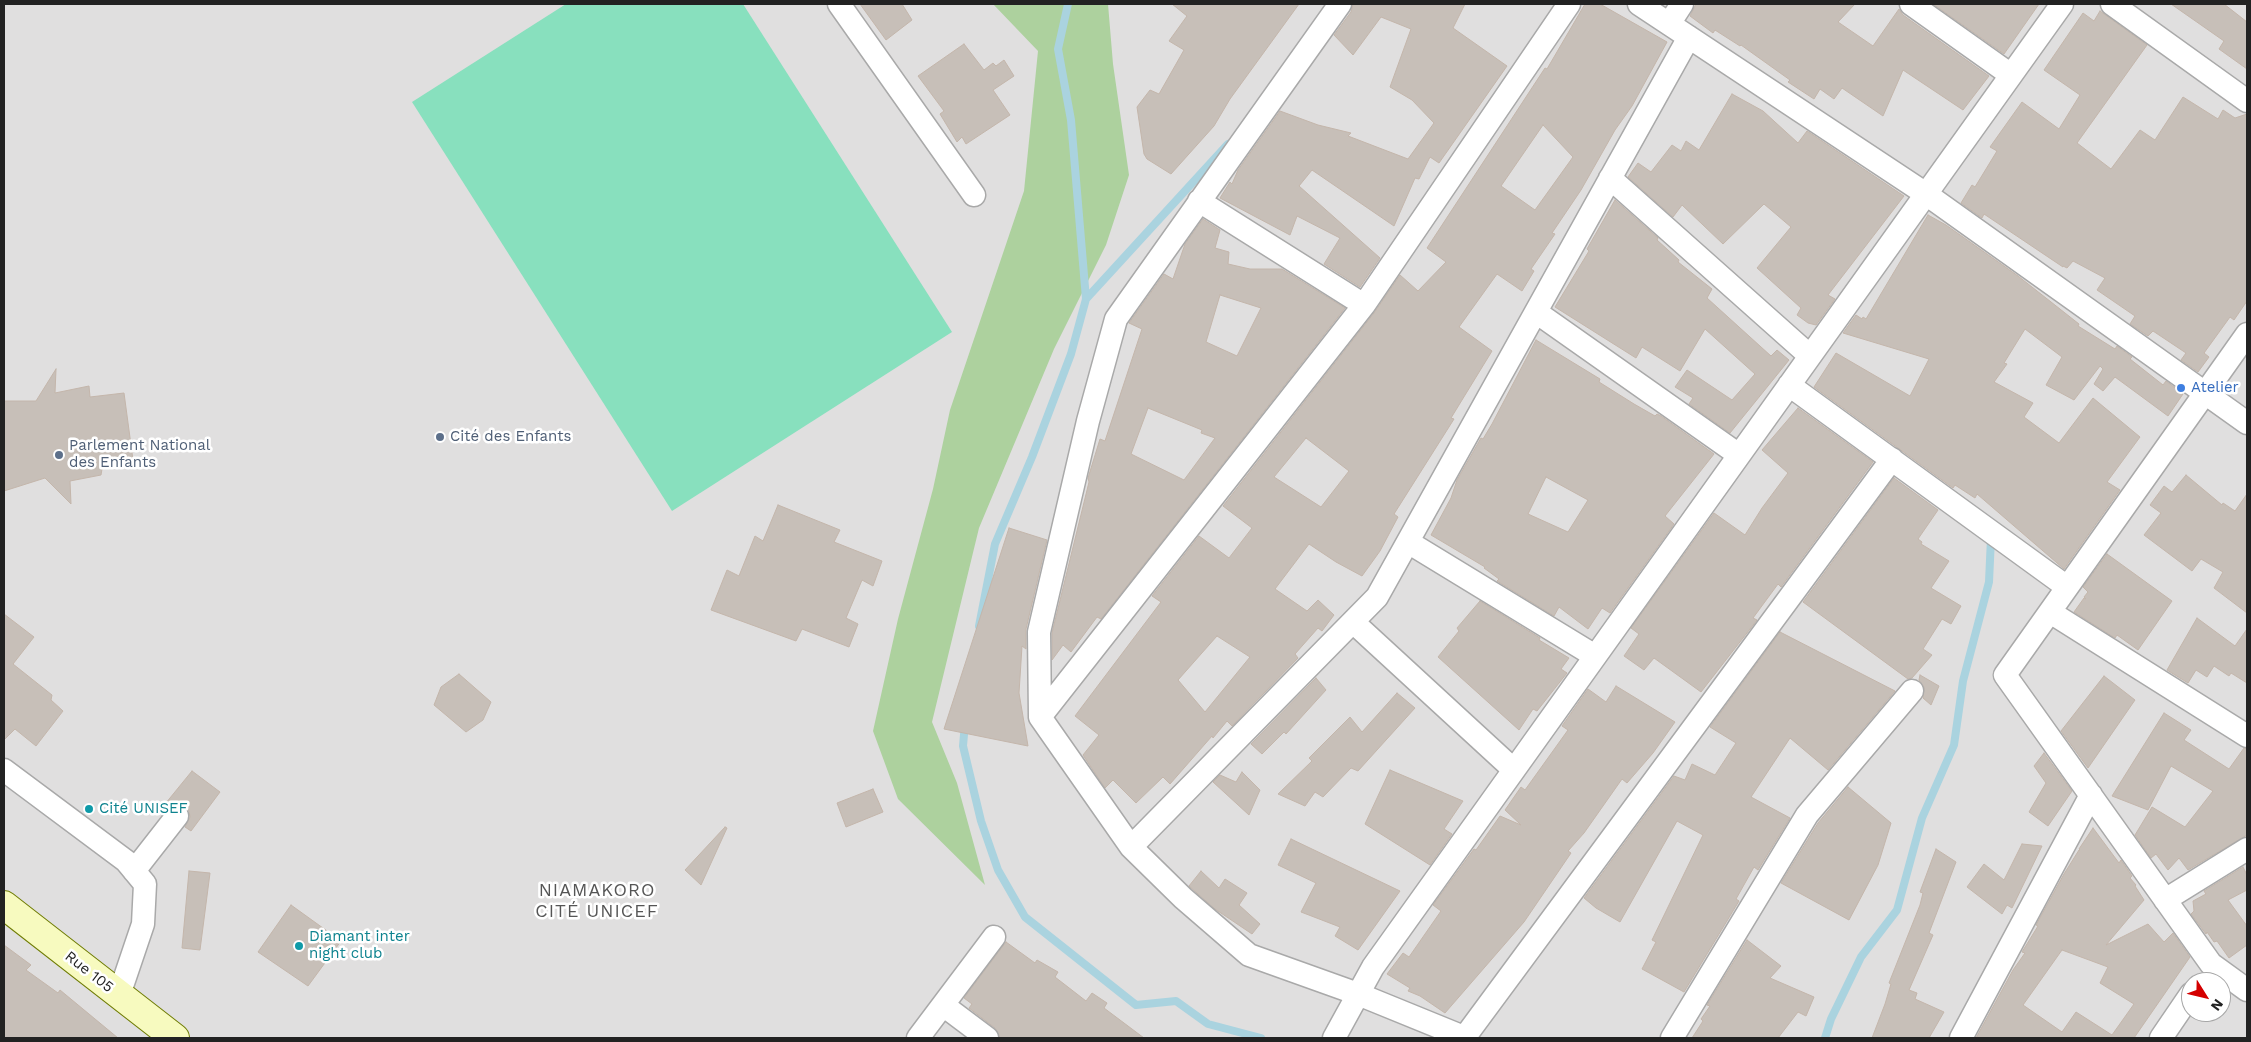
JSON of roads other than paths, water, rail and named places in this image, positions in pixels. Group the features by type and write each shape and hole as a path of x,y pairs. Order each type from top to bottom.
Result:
{"street":[{"path":"839,4 974,194"},
{"path":"1340,4 1116,319 1088,421 1039,632 1040,717 1131,847 1183,898 1249,955 1358,994 1465,1038 1892,459"},
{"path":"1040,717 1364,305 1569,4"},
{"path":"1639,4 1926,194 2247,423"},
{"path":"1670,24 1682,4"},
{"path":"1910,4 2011,75"},
{"path":"1338,1032 1373,967 2062,4"},
{"path":"2112,4 2247,101"},
{"path":"1131,847 1377,597 1689,37"},
{"path":"1610,178 1810,356"},
{"path":"1199,201 1364,305"},
{"path":"1536,312 1739,455"},
{"path":"2204,972 2165,900 2005,675 2247,334"},
{"path":"1789,385 2067,587"},
{"path":"1408,542 1595,656"},
{"path":"2050,612 2247,736"},
{"path":"1353,622 1514,770"},
{"path":"1672,1038 1808,815 1912,691"},
{"path":"4,770 126,861 145,884 143,924 119,995"},
{"path":"1961,1038 2091,795"},
{"path":"134,871 177,816"},
{"path":"2165,900 2247,849"},
{"name":"Rue 105","path":"4,905 175,1038"},
{"path":"918,1038 994,937"},
{"path":"2231,984 2247,990"},
{"path":"943,1005 987,1038"},
{"path":"2162,1038 2181,1009"}],"waterway":[{"path":"979,626 995,544 1032,457 1071,354 1086,299 1071,120 1058,49 1068,4"},
{"path":"1086,299 1228,144"},
{"path":"1825,1038 1831,1019 1861,957 1897,910 1922,818 1954,745 1963,681 1989,582 1991,538 1989,537"},
{"path":"965,723 963,746 981,821 998,870 1025,917 1136,1005 1176,1001 1208,1024 1261,1038"}],"place":[{"name":"Atelier","path":"2181,388"},
{"name":"Cité des Enfants","path":"440,437"},
{"name":"Parlement National des Enfants","path":"59,455"},
{"name":"Cité UNISEF","path":"89,809"},
{"name":"Diamant inter night club","path":"299,946"}],"district":[{"name":"NIAMAKORO CITÉ UNICEF","path":"597,901"}]}
